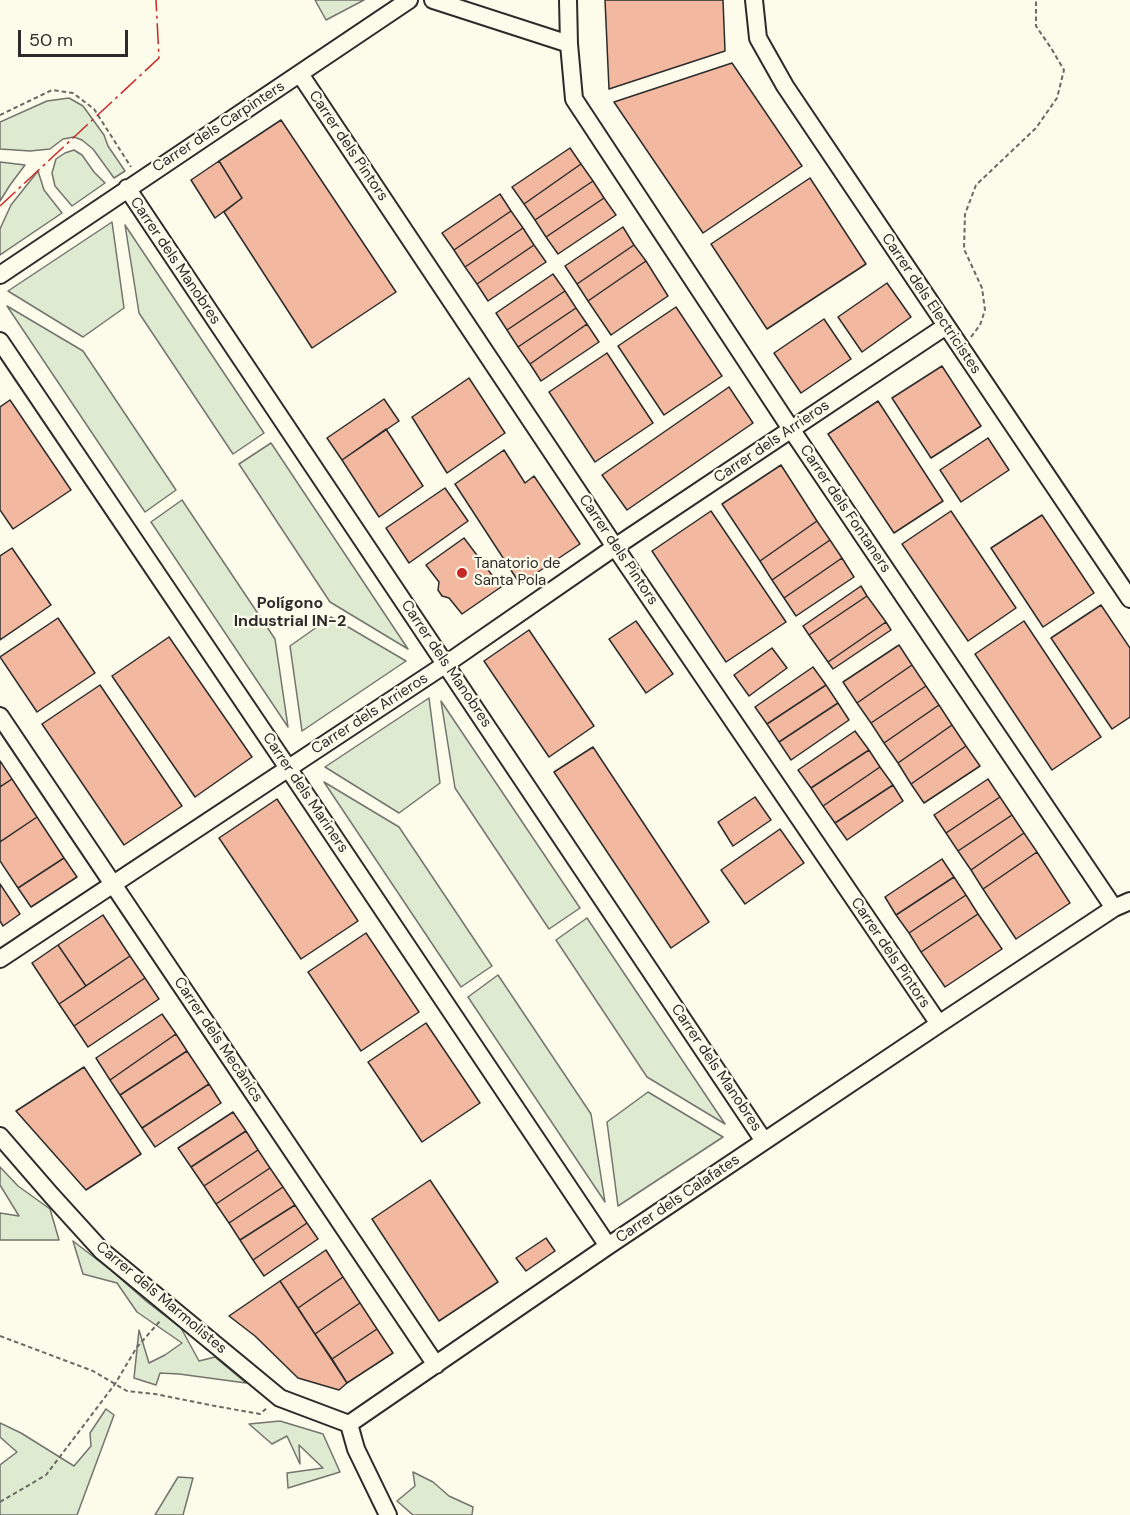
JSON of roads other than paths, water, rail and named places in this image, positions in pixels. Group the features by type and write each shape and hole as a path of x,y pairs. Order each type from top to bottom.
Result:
{"street":[{"name":"Carrer dels Carpinters","path":"0,275 409,0"},
{"path":"433,0 569,44"},
{"name":"Carrer dels Fontaners","path":"568,0 574,99 791,429 1114,908"},
{"name":"Carrer dels Electricistes","path":"754,0 758,38 785,86 1130,599"},
{"name":"Carrer dels Pintors","path":"300,74 615,547 939,1024"},
{"name":"Carrer dels Manobres","path":"133,184 446,664 764,1141"},
{"name":"Carrer dels Arrieros","path":"0,959 446,664 615,547 946,326"},
{"name":"Carrer dels Mariners","path":"0,341 608,1246"},
{"name":"Carrer dels Mecànics","path":"0,716 436,1365"},
{"name":"Carrer dels Calafates","path":"349,1424 764,1141 1114,908 1130,900"},
{"name":"Carrer dels Marmolistes","path":"0,1136 102,1251 173,1310 280,1398 349,1424"},
{"path":"349,1424 356,1449 388,1515"}],"place":[{"name":"Tanatorio de Santa Pola","path":"462,573"}],"district":[{"name":"Polígono Industrial IN-2","path":"290,613"}]}
